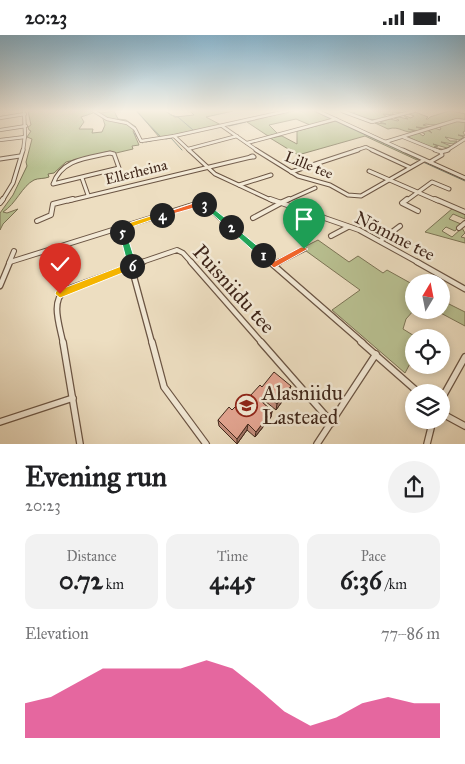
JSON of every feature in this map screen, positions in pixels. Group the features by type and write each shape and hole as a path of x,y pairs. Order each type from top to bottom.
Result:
{"street":[{"path":"0,203 15,178 26,130"},
{"path":"135,130 137,136 143,141 202,130"},
{"name":"Lille tee","path":"228,130 291,172 356,196 424,160"},
{"path":"247,143 295,130"},
{"path":"360,130 465,178"},
{"path":"385,142 425,130"},
{"name":"Nõmme tee","path":"174,136 205,167 216,174 280,203 348,227 380,241 465,289"},
{"path":"188,149 237,136"},
{"path":"0,140 25,137"},
{"path":"403,137 441,152 446,151 465,139"},
{"path":"291,172 366,147 409,167"},
{"path":"430,162 442,155 441,152"},
{"path":"114,153 119,168 82,178 53,184 55,174 67,162 114,153"},
{"path":"0,159 20,156"},
{"name":"Ellerheina","path":"37,221 51,215 50,207 53,204 251,157"},
{"path":"369,171 465,213"},
{"path":"239,185 271,175"},
{"path":"82,178 88,195"},
{"path":"418,211 402,203 432,182 449,189"},
{"path":"253,218 280,203 314,188"},
{"path":"10,262 202,202 409,384"},
{"path":"459,228 465,223"},
{"path":"380,241 400,226"},
{"path":"331,236 348,227"},
{"path":"121,228 164,387 206,444"},
{"path":"274,265 304,249"},
{"path":"0,286 14,251"},
{"name":"Puisniidu tee","path":"80,444 56,302 57,297 66,290 176,251 183,253 332,423"},
{"path":"317,444 376,354"},
{"path":"450,384 465,357"},
{"path":"0,422 73,399"},
{"path":"450,418 465,426"},
{"path":"427,444 431,429"}],"green space":[{"path":"29,130 93,130 92,133 102,132 103,130 134,130 139,145 132,146 133,149 116,153 110,151 66,162 54,173 48,174 49,177 34,180 26,186 8,209 3,212 7,213 18,209 3,224 0,230 0,213 13,195 27,166 26,162 32,139 27,137 31,131"},
{"path":"153,130 197,130 160,138"},
{"path":"259,130 274,130 278,134 268,136"},
{"path":"357,130 420,158 417,160 365,136 298,155 270,138 282,136 297,144 297,131"},
{"path":"427,130 432,133 429,130 465,130 463,132 465,136 458,135 464,137 459,140 445,137 450,141 457,141 453,144 441,142 451,146 447,148 433,144 438,146 434,147 445,150 439,151 406,136 419,133 423,136 425,134 421,132"},
{"path":"453,208 465,213 465,219 453,214 449,219 461,224 455,231 446,227 442,231 452,237 462,228 465,233 461,237 465,238 465,243 425,232"},
{"path":"318,240 349,262 358,256 383,273 387,270 405,280 406,319 403,329 405,330 405,373 332,310 360,290 302,248"},
{"path":"450,304 465,312 465,326 450,318"}],"building":[{"name":"Alasniidu Lasteaed","path":"274,372 291,386 277,404 266,395 261,401 272,411 256,432 248,424 237,439 218,420 229,407 232,410 239,403 244,408 252,398 250,396 260,385 262,387"}],"waterway":[{"path":"154,130 161,137"},
{"path":"355,130 418,159"},
{"path":"134,133 142,143"},
{"path":"166,139 171,138 182,150"},
{"path":"146,142 159,139"},
{"path":"423,162 465,181"}],"place":[{"name":"Alasniidu Lasteaed","path":"246,405"}],"route":[{"path":"60,294 66,290 132,266 121,228 202,202 274,265 304,249"}]}
